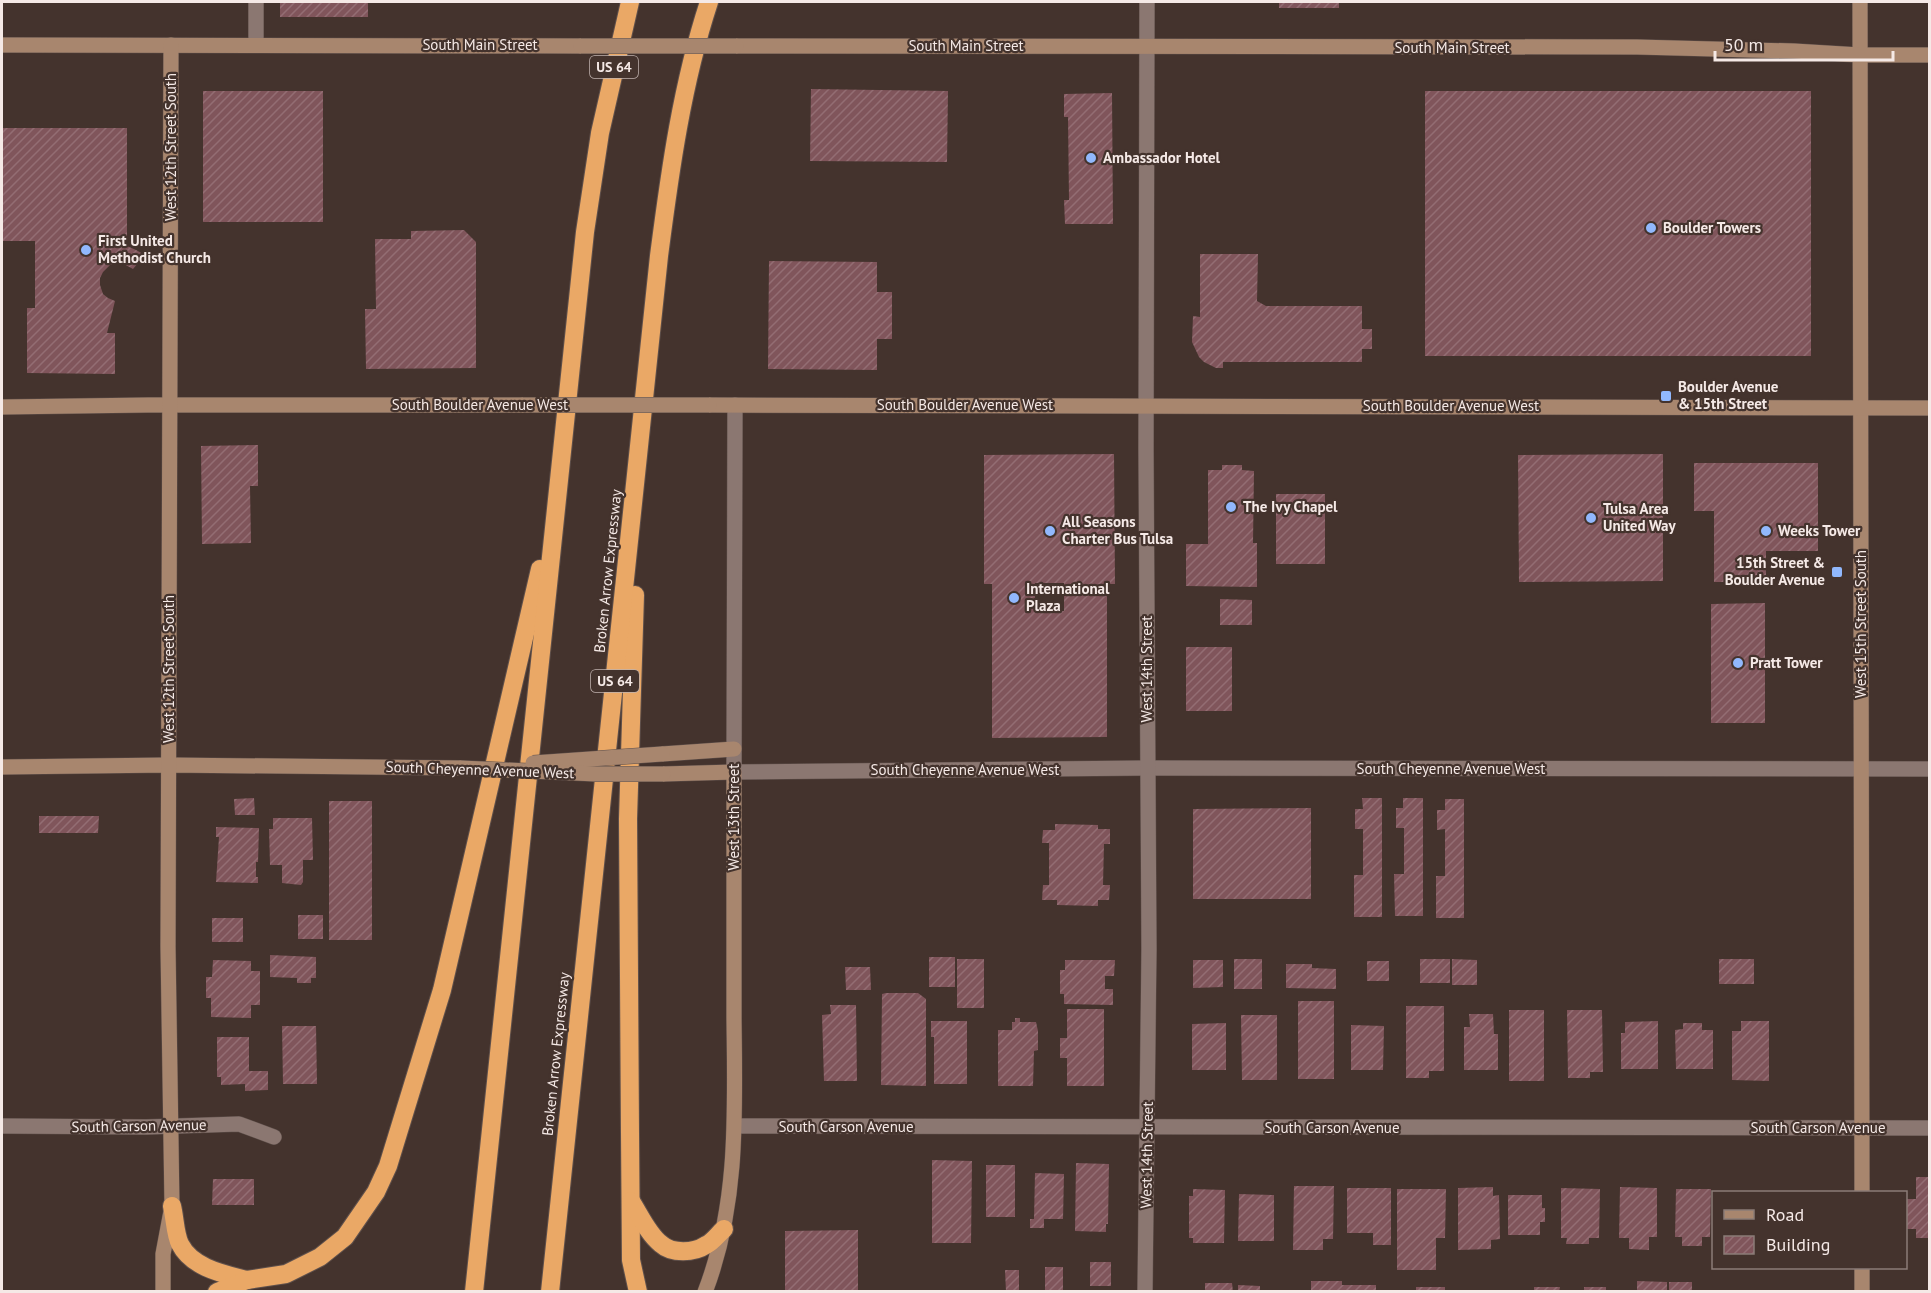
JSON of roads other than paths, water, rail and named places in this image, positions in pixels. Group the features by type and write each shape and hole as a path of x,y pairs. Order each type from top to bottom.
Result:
{"highway":[{"name":"US 64","path":"474,1292 585,232 600,133 630,2"},
{"name":"Broken Arrow Expressway","path":"550,1292 651,322 670,172 691,64 709,2"},
{"path":"638,460 628,819 631,1260 638,1292"},
{"path":"217,1292 247,1280 286,1274 320,1257 345,1237 376,1192 388,1166 442,990 557,498"},
{"path":"630,1201 661,1245 673,1250 685,1251 707,1245 724,1229"},
{"path":"172,1206 180,1244 191,1257 205,1267 247,1280"}],"street":[{"path":"256,2 256,45"},
{"name":"West 14th Street","path":"1145,1292 1149,949 1146,406 1147,2"},
{"name":"West 15th Street South","path":"1860,2 1862,1191"},
{"name":"South Main Street","path":"2,45 1637,47 1804,51 1860,55 1929,55"},
{"name":"West 12th Street South","path":"163,1292 163,1254 172,1206 169,765 171,45"},
{"name":"South Boulder Avenue West","path":"2,407 735,405 1929,408"},
{"name":"West 13th Street","path":"705,1292 714,1269 724,1229 729,1200 735,1126 735,405"},
{"path":"461,768 734,748"},
{"name":"South Cheyenne Avenue West","path":"2,767 169,765 461,768 596,774 1147,768 1929,769"},
{"name":"South Carson Avenue","path":"2,1126 239,1124 274,1137"},
{"name":"South Carson Avenue","path":"735,1126 1929,1128"},
{"path":"1862,1269 1862,1292"}],"place":[{"name":"Ambassador Hotel","path":"1091,158"},
{"name":"Boulder Towers","path":"1651,228"},
{"name":"First United Methodist Church","path":"86,250"},
{"name":"Boulder Avenue & 15th Street","path":"1666,396"},
{"name":"The Ivy Chapel","path":"1231,507"},
{"name":"Tulsa Area United Way","path":"1591,518"},
{"name":"All Seasons Charter Bus Tulsa","path":"1050,531"},
{"name":"Weeks Tower","path":"1766,531"},
{"name":"15th Street & Boulder Avenue","path":"1837,572"},
{"name":"International Plaza","path":"1014,598"},
{"name":"Pratt Tower","path":"1738,663"}]}
